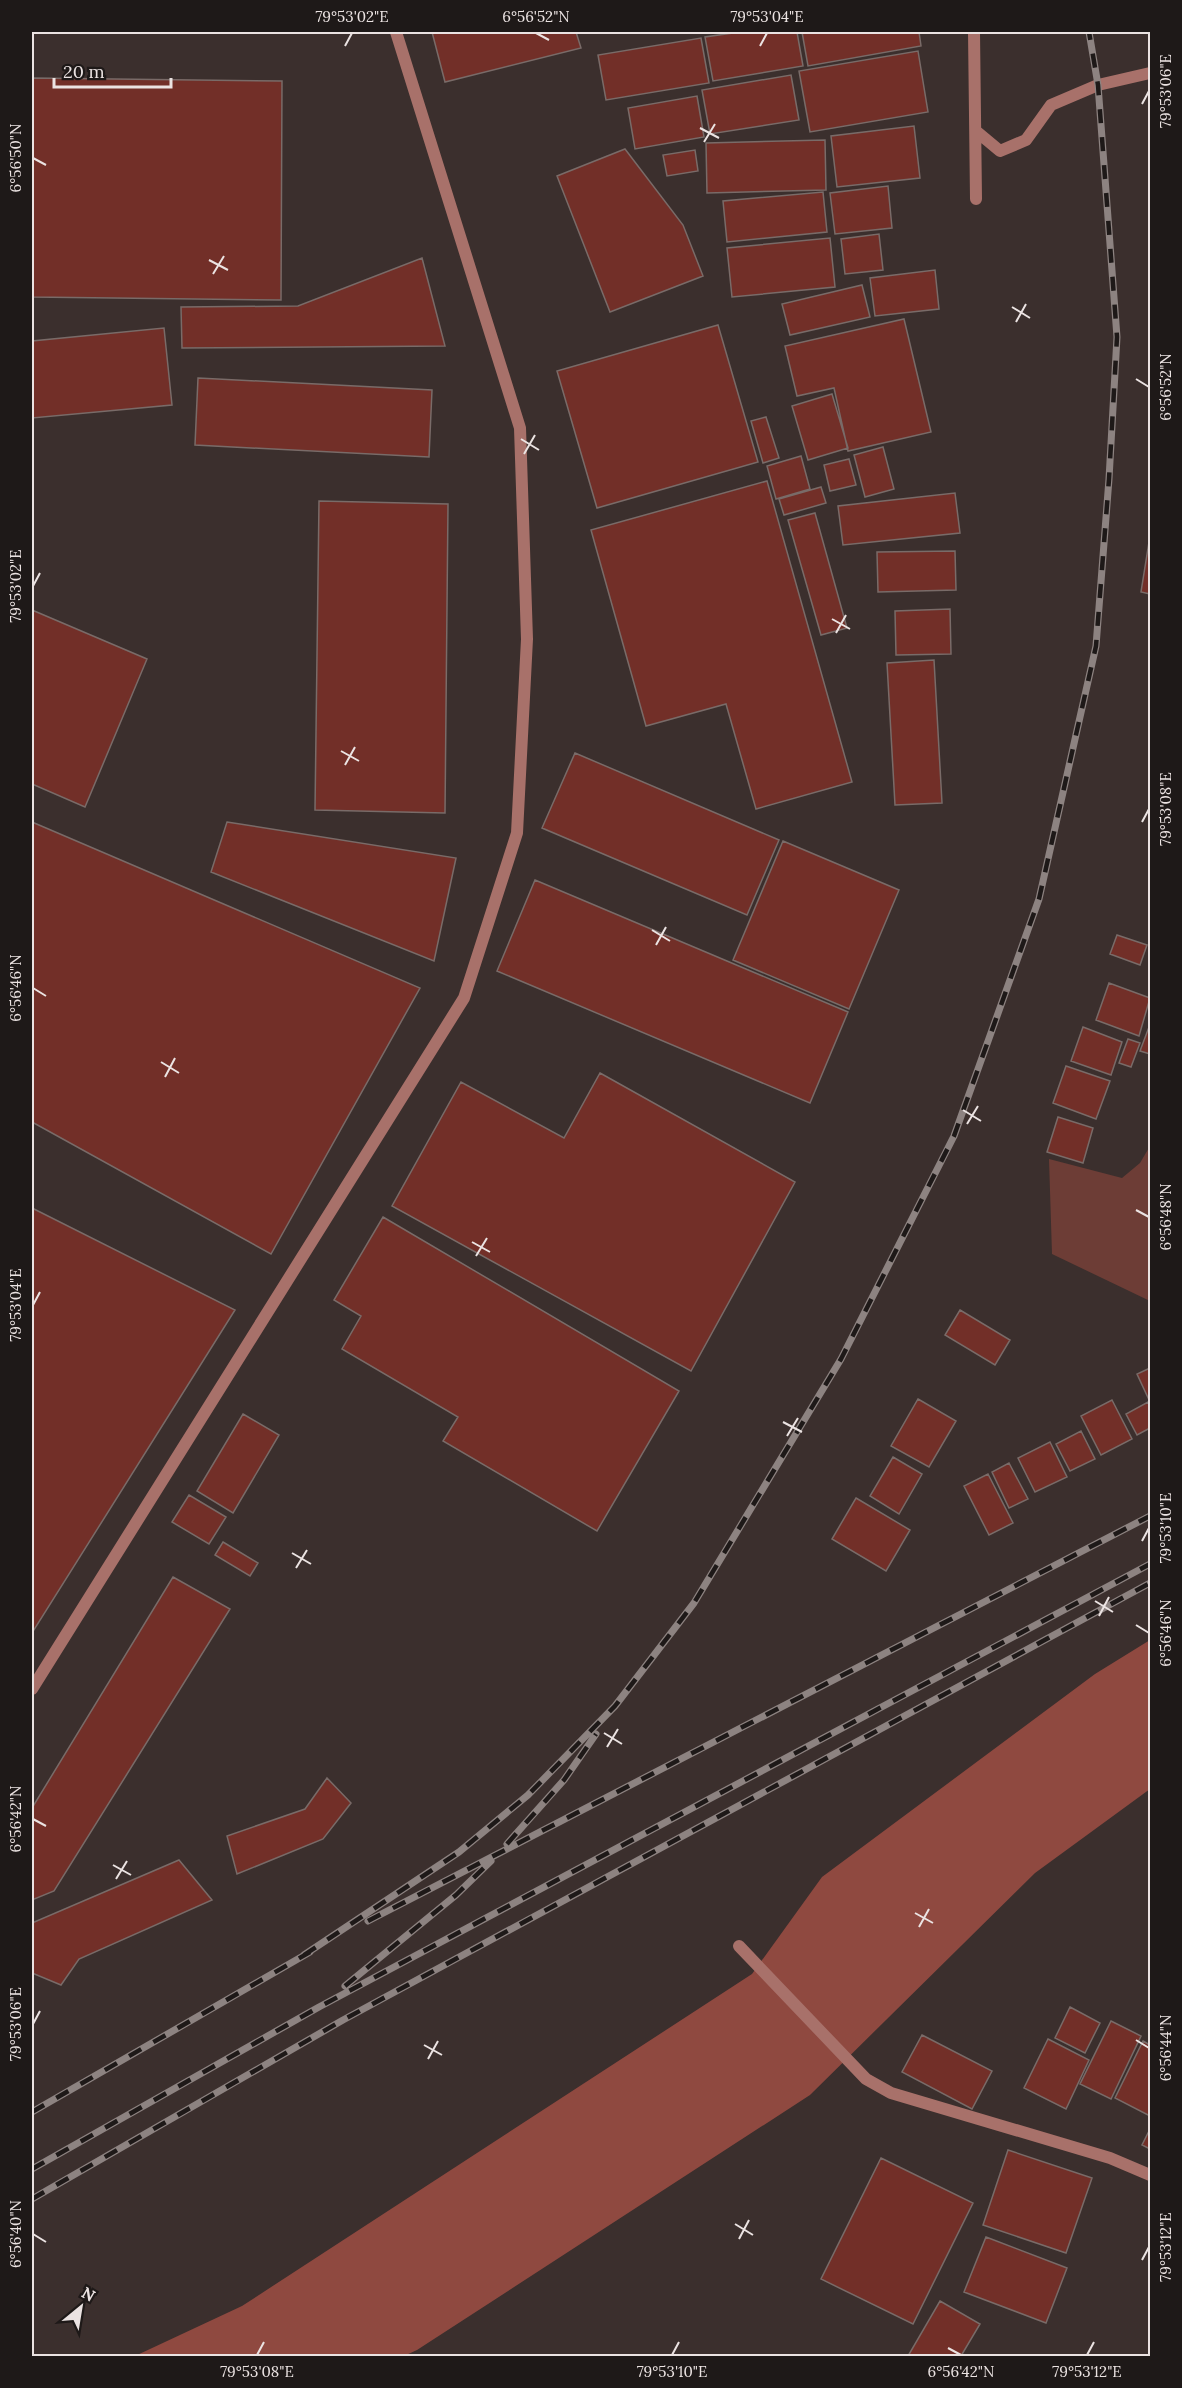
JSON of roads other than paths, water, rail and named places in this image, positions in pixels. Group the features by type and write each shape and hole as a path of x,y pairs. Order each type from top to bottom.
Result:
{"street":[{"path":"32,1689 464,998 517,834 527,639 520,428 396,32"},
{"path":"974,32 976,199"},
{"path":"976,131 1000,151 1026,140 1051,105 1098,85 1150,73"},
{"path":"739,1946 866,2079 891,2093 1110,2158 1150,2175"}],"railway":[{"path":"304,1955 459,1852 528,1795 615,1706 694,1603 841,1359 954,1136 1039,899 1096,646 1117,337 1098,85 1089,32"},
{"path":"368,1921 1150,1516"},
{"path":"32,2169 319,2007 1150,1564"},
{"path":"32,2199 343,2020 1150,1583"},
{"path":"507,1844 564,1780 596,1734"},
{"path":"345,1986 456,1895 491,1861"},
{"path":"32,2112 310,1952"}]}
